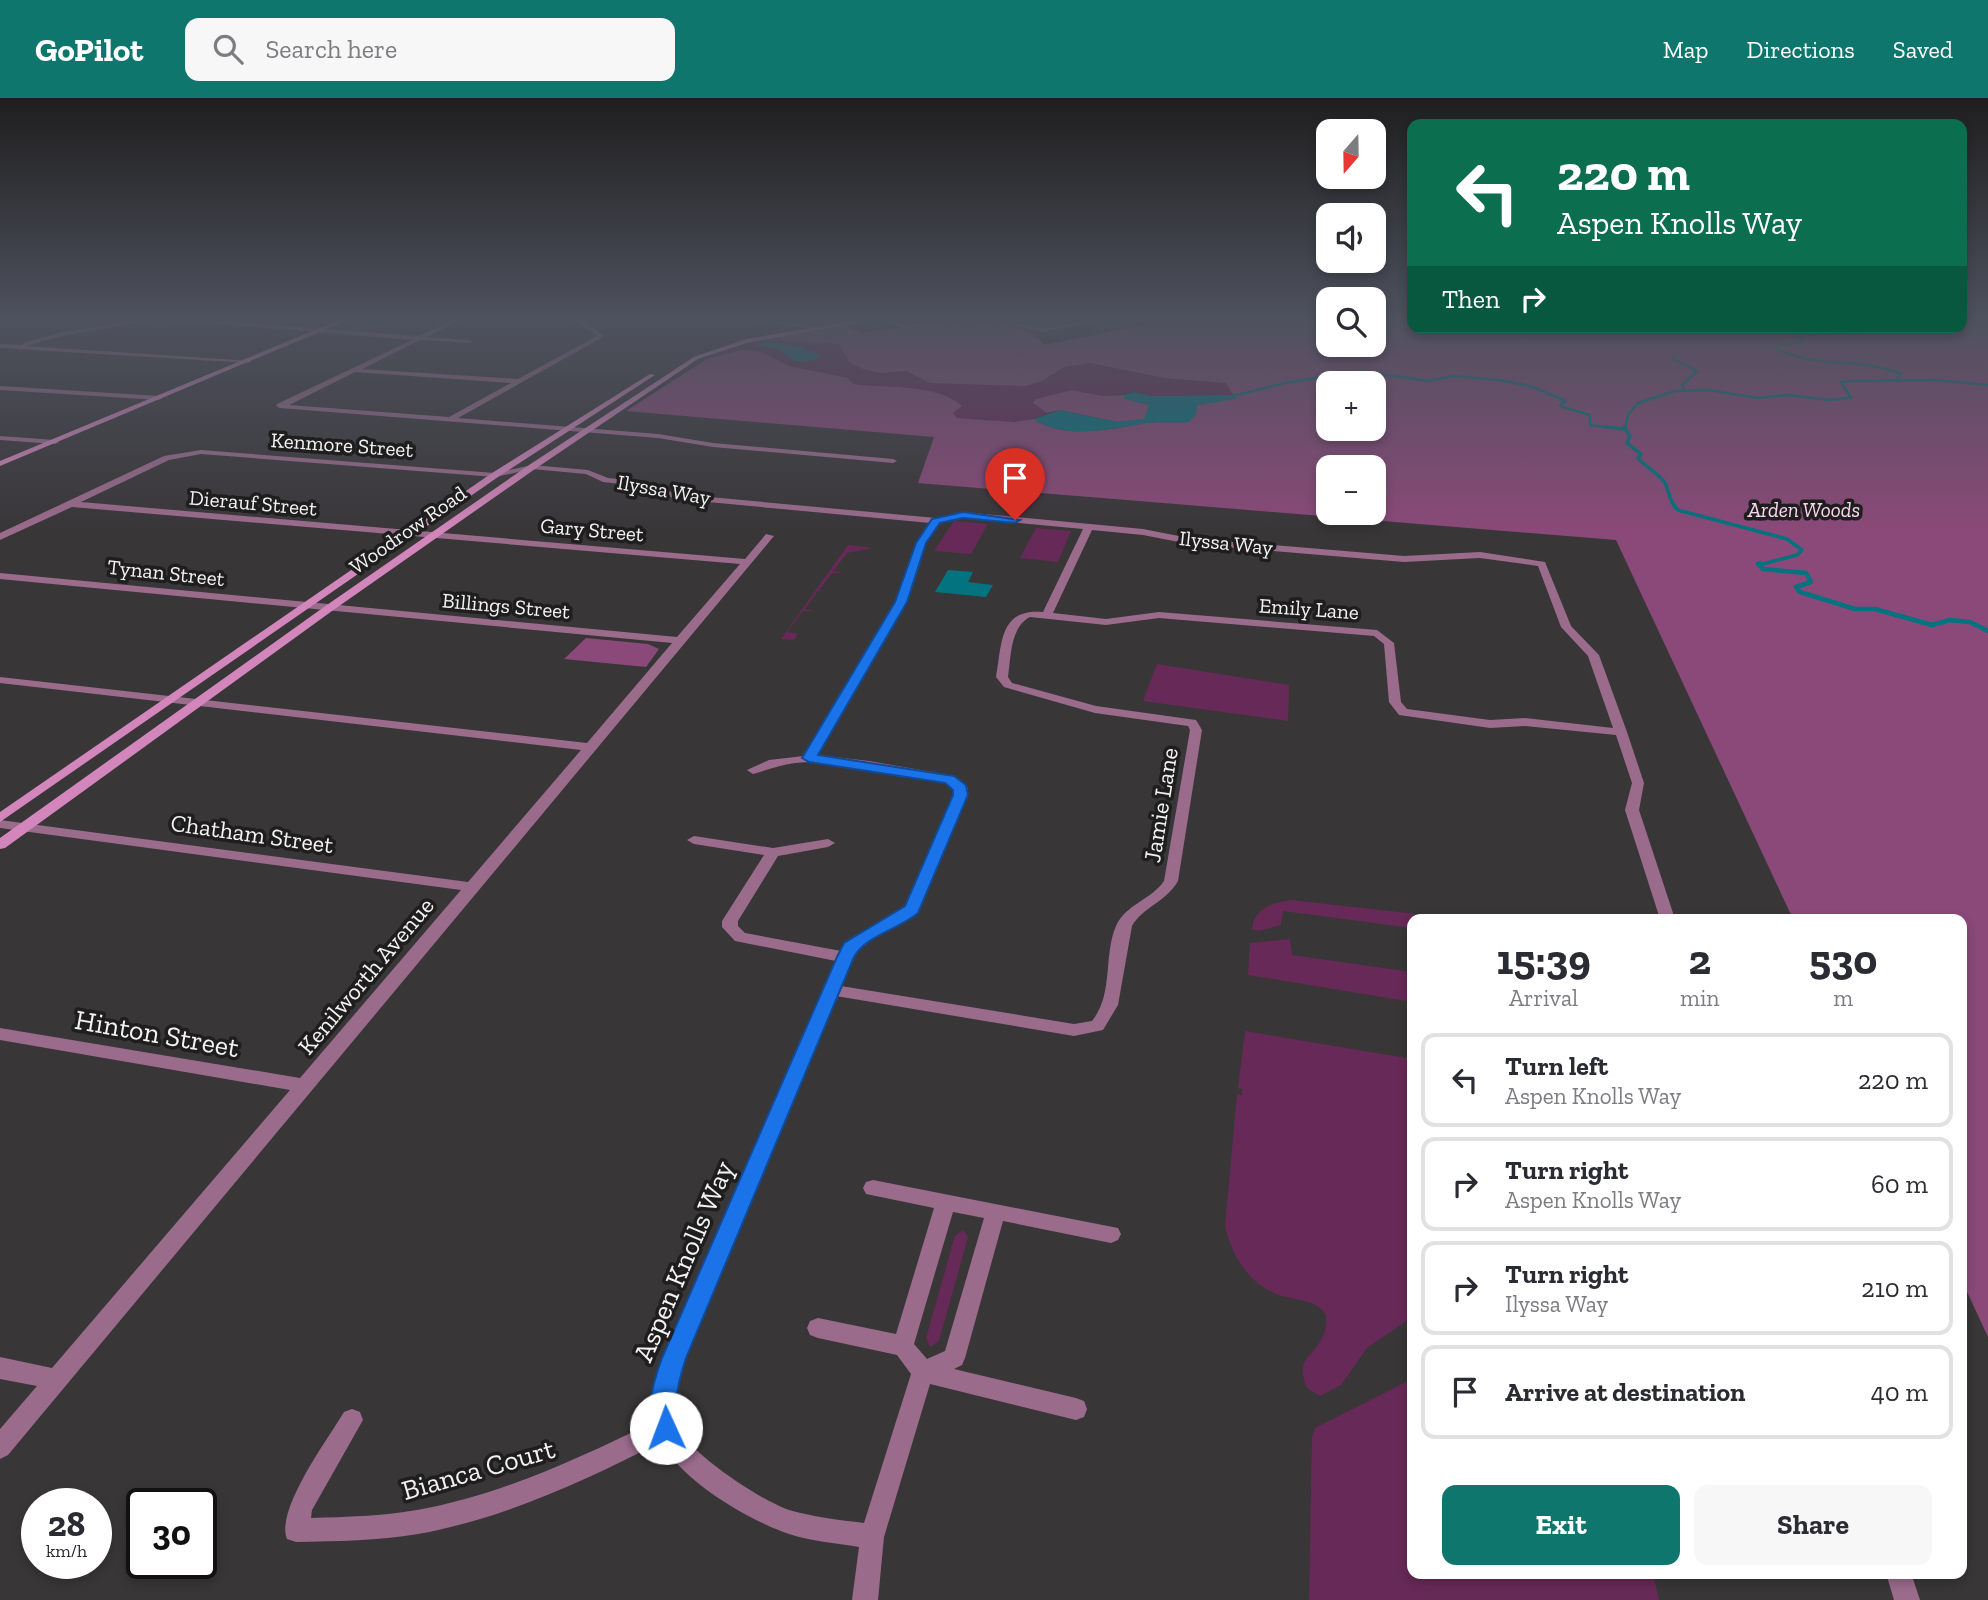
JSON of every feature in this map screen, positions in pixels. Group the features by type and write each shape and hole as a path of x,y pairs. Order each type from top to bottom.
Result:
{"street":[{"path":"33,390 159,398"},
{"path":"0,464 178,390"},
{"path":"311,390 280,406 588,429 713,445 893,461"},
{"path":"451,419 503,390"},
{"name":"Woodrow Road","path":"0,818 495,475 627,390"},
{"name":"Woodrow Road","path":"0,845 328,609 648,390"},
{"path":"0,438 55,442"},
{"name":"Kenmore Street","path":"0,537 167,458 193,452 495,475 532,467"},
{"name":"Ilyssa Way","path":"532,467 594,473 606,480 641,484 676,496 936,521 963,515 1089,527 1189,541 1404,559 1470,555 1539,563 1547,571 1566,627 1593,655 1621,732 1638,783 1632,810 1666,914"},
{"name":"Dierauf Street","path":"71,504 433,537"},
{"path":"809,758 901,602 921,543 936,521"},
{"path":"1047,615 1089,527"},
{"name":"Kenilworth Avenue","path":"0,1447 769,536"},
{"name":"Gary Street","path":"433,537 748,562"},
{"name":"Tynan Street","path":"0,576 328,609"},
{"name":"Billings Street","path":"328,609 680,642"},
{"name":"Emily Lane","path":"1016,620 1028,614 1106,622 1159,615 1377,633 1389,643 1395,702 1403,712 1490,724 1525,722 1621,732"},
{"name":"Jamie Lane","path":"832,990 1074,1030 1097,1026 1108,1013 1122,933 1128,919 1156,901 1171,881 1196,730 1192,723 1177,719 1095,709 1007,685 1002,677 1008,639 1016,620"},
{"path":"0,680 591,747"},
{"name":"Aspen Knolls Way","path":"666,1428 662,1407 665,1384 674,1358 845,957 851,947 903,918 912,909 961,795 961,788 949,779 938,776 809,758 771,761 753,770"},
{"name":"Chatham Street","path":"0,824 473,887"},
{"path":"694,840 773,852 828,843"},
{"path":"773,852 730,921 730,927 740,937 845,957"},
{"name":"Hinton Street","path":"0,1034 305,1086"},
{"path":"873,1188 1111,1234"},
{"path":"903,1346 946,1202"},
{"path":"923,1372 954,1359 996,1211"},
{"path":"818,1328 903,1346 923,1372 1076,1409"},
{"path":"0,1368 56,1380"},
{"path":"865,1600 872,1537 923,1372"},
{"name":"Bianca Court","path":"352,1420 301,1506 296,1530 355,1528 432,1520 585,1469 666,1428"},
{"path":"666,1428 699,1467 749,1504 788,1521 872,1537"},
{"path":"1900,1579 1907,1600"}],"shaded area":[{"path":"660,390 1072,390 1036,399 1034,404 1047,413 1024,421 1009,422 985,419 626,411"},
{"path":"1072,390 1232,390 1232,395 1151,396 1134,392 1102,396"},
{"path":"954,521 988,524 971,554 934,551"},
{"path":"1036,528 1071,531 1058,562 1020,558"},
{"path":"848,545 873,548 847,553 833,571 843,573 832,573 819,590 829,592 818,591 805,609 815,611 803,611 787,632 798,634 794,640 781,639"},
{"path":"1157,664 1289,685 1288,721 1143,701"},
{"path":"1291,900 1416,914 1407,914 1407,927 1283,911 1281,925 1259,931 1252,929 1260,912"},
{"path":"1290,939 1292,955 1407,971 1407,1001 1248,975 1250,943"},
{"path":"1245,1031 1407,1058 1407,1320 1367,1348 1341,1385 1320,1396 1307,1388 1303,1371 1306,1360 1323,1336 1326,1315 1312,1303 1282,1296 1252,1278 1232,1249 1225,1226 1237,1094 1242,1095 1242,1089 1238,1088"},
{"path":"963,1230 968,1237 939,1341 930,1347 926,1338 955,1236"},
{"path":"1407,1382 1407,1579 1654,1579 1659,1600 1309,1600 1312,1437 1315,1428"}],"green space":[{"name":"Arden Woods","path":"659,390 925,390 962,406 953,413 957,418 1014,422 1034,419 1058,429 1086,431 1152,423 1189,422 1197,405 1235,398 1230,390 1316,390 1316,441 1386,441 1386,390 1988,390 1988,1337 1967,1292 1967,914 1791,914 1616,540 1386,521 1386,455 1316,455 1316,516 918,483 934,437 626,411"},
{"path":"1072,390 1102,396 1124,395 1125,399 1149,405 1145,419 1117,422 1060,410 1047,413 1033,403 1036,399"},
{"path":"586,638 648,644 659,649 646,667 564,659"}],"water":[{"path":"1134,392 1151,396 1232,395 1236,399 1198,405 1196,414 1189,422 1146,423 1114,429 1071,431 1045,425 1034,419 1060,410 1117,422 1144,419 1149,405 1124,399 1124,395"},
{"path":"948,570 973,572 968,582 993,585 986,597 935,592"}],"waterway":[{"path":"1233,396 1257,390"},
{"path":"1540,390 1566,401 1560,405 1563,407 1590,415 1590,425 1621,429"},
{"path":"1625,429 1628,415 1638,403 1675,391 1705,390"},
{"path":"1709,390 1759,398 1788,395 1829,400 1851,398 1846,390"},
{"path":"1606,427 1625,429"},
{"path":"1625,429 1630,436 1627,443 1641,454 1638,458 1662,479 1678,510 1787,539 1802,550 1797,555 1759,565"},
{"path":"1759,565 1763,569 1806,573 1811,582 1796,587 1800,592 1855,609 1875,609 1932,625 1950,620 1970,622 1988,631"}],"route":[{"path":"666,1428 662,1407 665,1384 674,1358 845,957 851,947 903,918 912,909 961,795 961,788 956,783 938,776 809,758 901,602 921,543 936,521 947,516 963,515 1015,520"}]}
